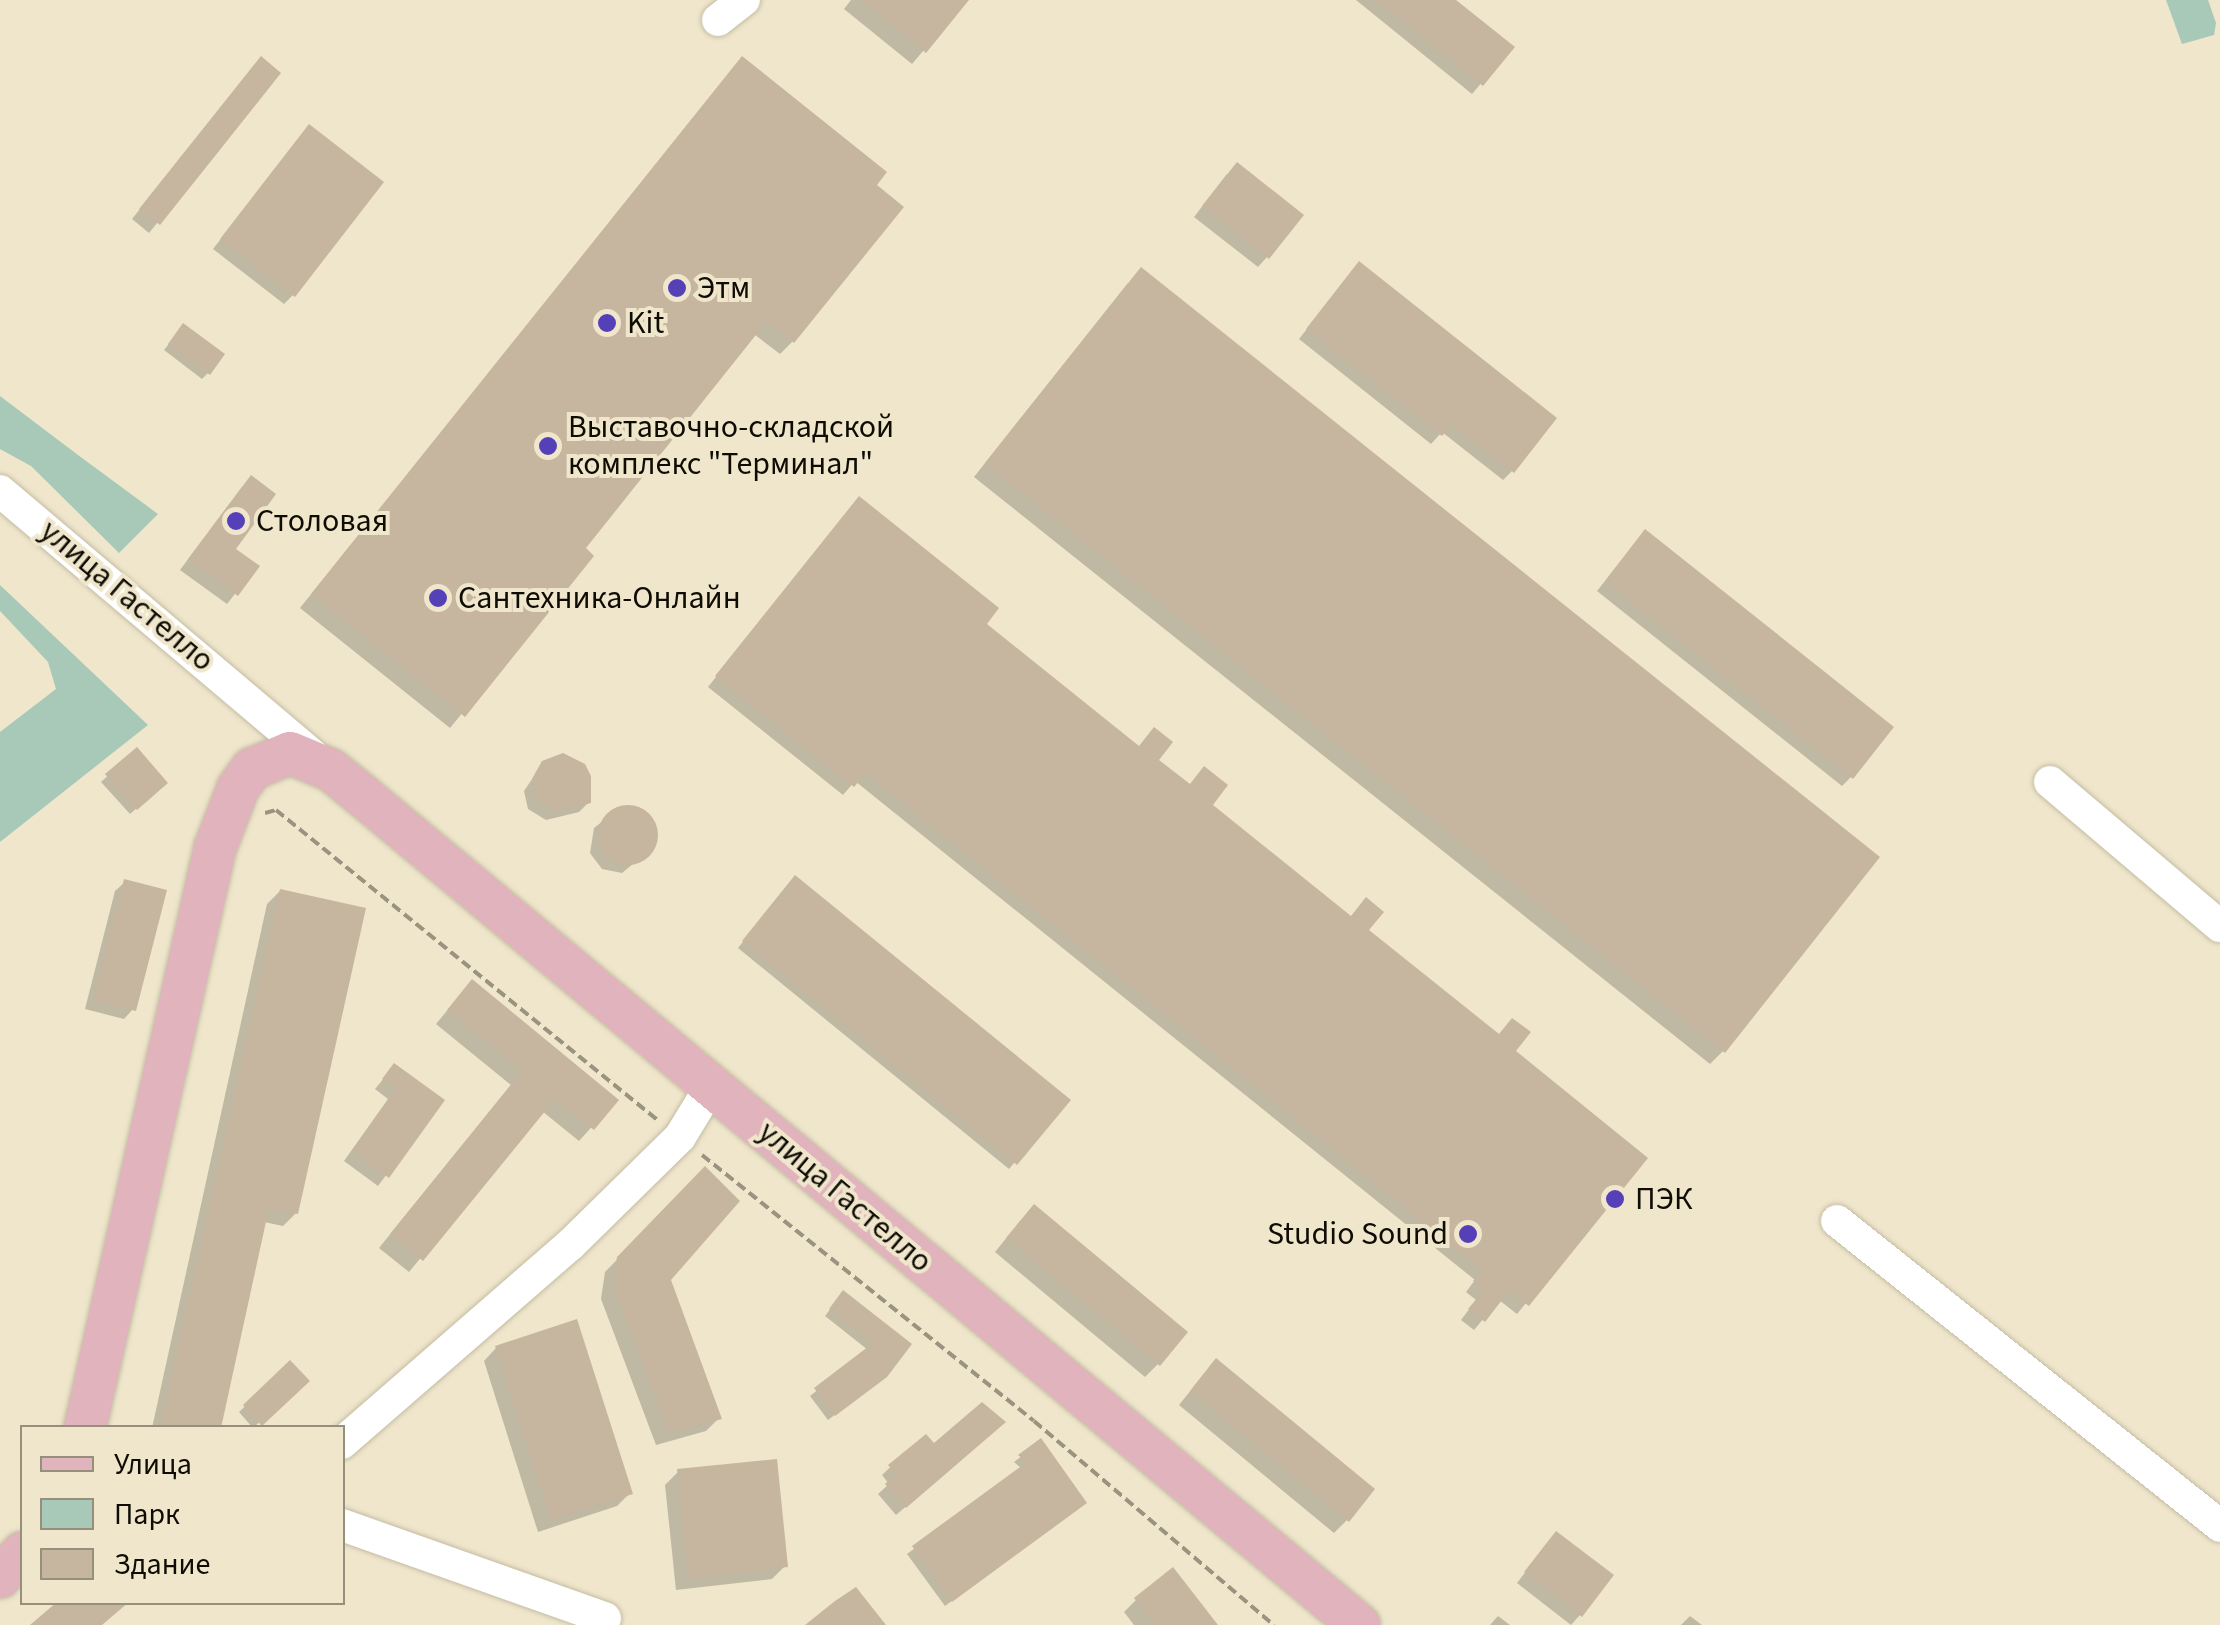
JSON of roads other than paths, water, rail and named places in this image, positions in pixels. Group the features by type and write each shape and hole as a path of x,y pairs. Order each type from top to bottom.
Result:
{"main road":[{"name":"улица Гастелло","path":"249,801 252,769 272,757 290,753 331,770 1358,1625"},
{"path":"86,1425 216,848 249,801"},
{"path":"0,1577 20,1556"}],"street":[{"path":"718,20 744,0"},
{"name":"улица Гастелло","path":"0,491 331,770"},
{"path":"249,801 256,733 253,702"},
{"path":"2050,782 2220,926"},
{"path":"345,1440 570,1245 680,1137 711,1086"},
{"path":"1838,1221 2220,1526"},
{"path":"345,1526 604,1618"}],"place":[{"name":"Этм","path":"677,288"},
{"name":"Kit","path":"607,323"},
{"name":"Выставочно-складской комплекс \"Терминал\"","path":"548,446"},
{"name":"Столовая","path":"236,521"},
{"name":"Сантехника-Онлайн","path":"438,598"},
{"name":"ПЭК","path":"1615,1199"},
{"name":"Studio Sound","path":"1468,1234"}]}
